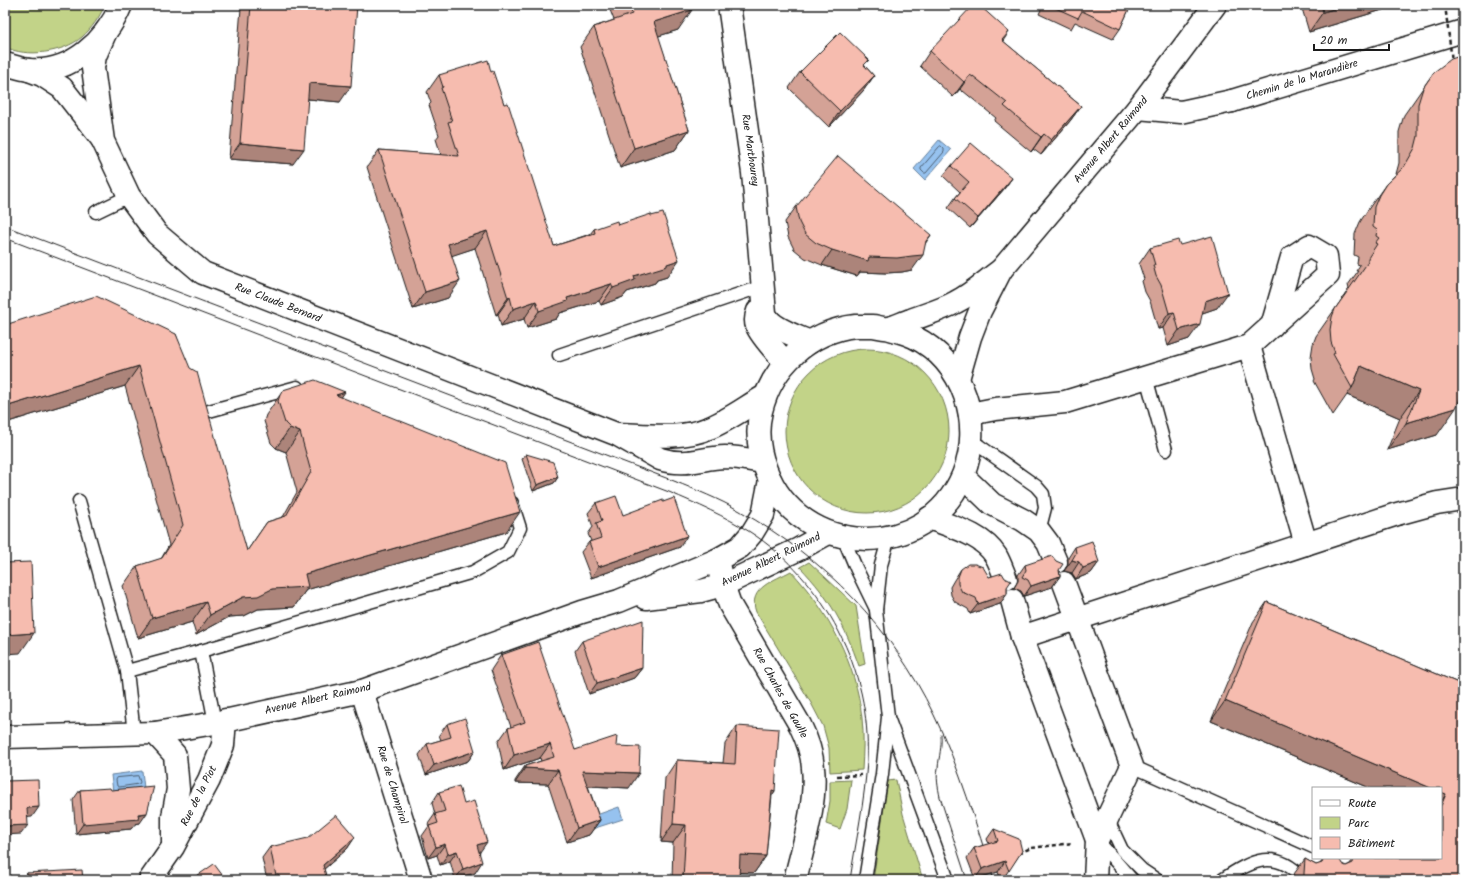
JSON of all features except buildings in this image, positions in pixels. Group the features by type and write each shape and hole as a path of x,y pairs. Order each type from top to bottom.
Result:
{"street":[{"path":"29,70 44,70 61,66 83,55 94,46 106,31 115,18 121,5"},
{"name":"Rue Marthourey","path":"729,5 754,173 765,313 769,321 781,329 810,342"},
{"name":"Avenue Albert Raimond","path":"958,379 970,338 980,311 1001,270 1138,108 1215,5"},
{"name":"Rue Claude Bernard","path":"106,31 95,56 92,68 103,141 129,196 157,234 203,273 616,434 660,459 688,463 724,457 739,458 766,471"},
{"name":"Chemin de la Marandière","path":"1138,108 1181,112 1232,101 1463,31"},
{"path":"5,64 42,75 62,88 103,141"},
{"name":"Avenue Albert Raimond","path":"887,328 957,302 1001,270"},
{"name":"Rue Marthourey","path":"764,291 756,314 756,326 760,333 785,362"},
{"path":"856,326 887,328 902,332 928,346 949,367 958,379 966,396 970,414 971,440 968,461 963,476 939,510 910,530 888,537 866,540 836,535 816,527 794,512 776,492 766,471 760,450 760,414 765,396 772,381 785,362 810,342 824,334 856,326"},
{"path":"970,414 995,409 1065,402 1249,346 1272,326"},
{"path":"1249,346 1306,544"},
{"name":"Rue Claude Bernard","path":"616,434 674,435 698,432 710,428 765,396"},
{"name":"Avenue Albert Raimond","path":"5,736 156,733 220,722 362,691 582,612 619,601 718,560 740,547 763,515 766,471"},
{"path":"963,476 992,504 1031,524 1039,530 1048,543 1056,562"},
{"path":"1022,638 1397,514 1437,503 1463,499"},
{"path":"929,518 966,532 989,548 996,556 1006,579"},
{"name":"Avenue Albert Raimond","path":"619,601 701,591 723,585 799,548 836,535"},
{"name":"Rue Charles de Gaulle","path":"718,560 723,585 730,605 800,725 807,738 811,754 814,769 811,802 795,880"},
{"path":"1064,583 1132,766 1097,840"},
{"path":"1012,600 1022,638 1097,840 1096,879"},
{"name":"Rue de Champirol","path":"362,691 422,880"},
{"name":"Rue de la Piot","path":"150,880 173,847 209,780 223,745 220,722"},
{"name":"Rue de la Piot","path":"156,733 175,756 178,789 173,817 173,847"}],"lane":[{"path":"96,212 129,196"},
{"path":"559,355 764,291"},
{"path":"1146,377 1166,450"},
{"path":"209,411 301,386 308,389"},
{"path":"971,440 1036,486 1043,494 1045,508 1039,530"},
{"path":"127,671 202,652 473,572 508,552 520,528 508,490"},
{"path":"79,501 127,671 134,734"},
{"path":"836,535 856,568 876,610"},
{"path":"865,880 882,774 888,717 876,610 881,566 888,537"},
{"path":"202,652 220,722"},
{"path":"888,717 948,880"},
{"path":"1132,766 1312,847"},
{"path":"1107,818 1122,850 1142,870 1157,880"},
{"path":"1097,840 1132,880"},
{"path":"1222,880 1254,862 1268,860 1282,862 1295,870 1303,878"}],"path":[{"path":"1446,5 1452,64"},
{"path":"834,776 861,775"},
{"path":"1015,854 1031,848 1097,840"},
{"path":"982,880 987,878"}],"green space":[{"path":"5,5 105,5 98,18 82,37 65,47 34,53 5,47"},
{"path":"867,349 898,355 925,373 943,400 949,431 943,462 925,489 898,507 867,513 836,507 809,489 791,462 785,431 791,400 809,373 836,355"},
{"path":"809,562 856,606 865,664 859,666 836,613 820,590 800,567"},
{"path":"791,571 805,587 829,621 847,658 859,698 862,718 862,770 830,772 829,748 823,726 811,703 756,612 754,604 755,597 759,591 764,586"},
{"path":"851,780 847,809 840,829 826,824 830,801 830,781"},
{"path":"896,780 903,814 923,880 873,880 888,781"}],"water":[{"path":"939,140 951,150 925,180 914,169"},
{"path":"142,771 144,788 113,792 111,775"},
{"path":"619,807 623,819 592,829 588,818"}],"tram line":[{"path":"5,226 674,481 740,511 771,530 801,551 853,598 898,652 934,715 952,755 994,880"},
{"path":"5,238 669,492 731,521 750,532 777,552 801,576 821,602 838,631 852,662 861,694 866,727 867,760 862,805 850,880"},
{"path":"941,735 941,748 937,775 940,797 967,880"}]}
